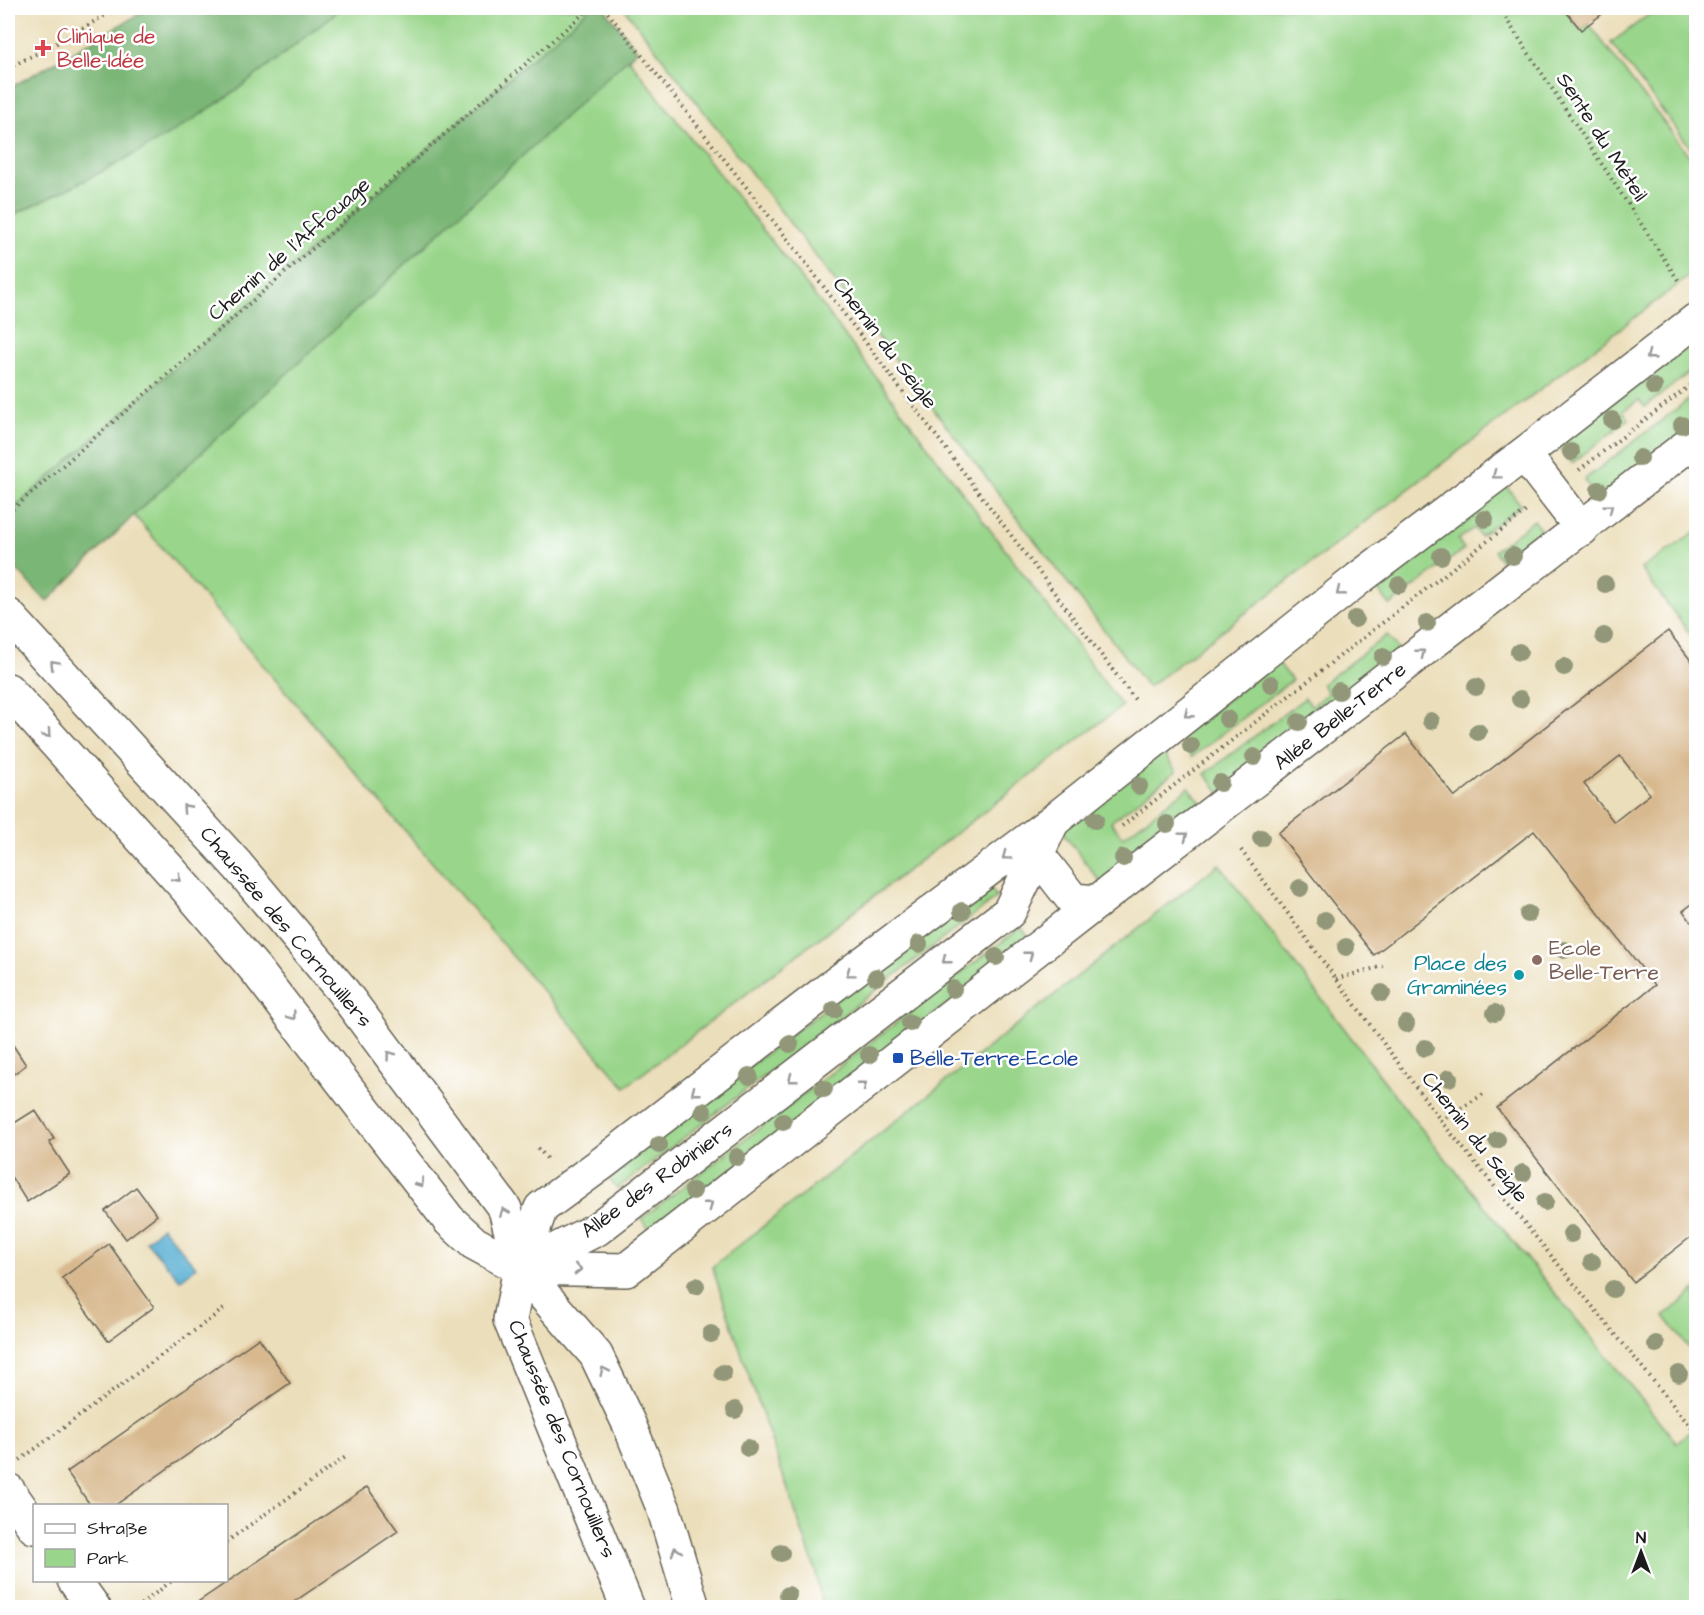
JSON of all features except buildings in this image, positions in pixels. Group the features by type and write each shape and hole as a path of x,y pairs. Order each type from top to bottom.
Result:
{"street":[{"path":"520,1269 541,1208 1053,821 1358,579 1696,320"},
{"name":"Allée Belle-Terre","path":"983,991 1696,439"},
{"path":"1524,454 1582,529"},
{"name":"Chaussée des Cornouillers","path":"8,615 237,865 341,989 505,1209 520,1269 510,1320 628,1608"},
{"name":"Chaussée des Cornouillers","path":"8,690 187,889 256,970 448,1220 474,1242 520,1269 596,1355 629,1425 664,1510 693,1608"},
{"name":"Allée des Robiniers","path":"520,1269 597,1229 1009,912 1053,821"},
{"path":"1038,855 1073,900 1097,902"},
{"name":"Allée des Robiniers","path":"520,1269 626,1270 983,991"},
{"path":"11,1477 33,1525"},
{"path":"75,1582 94,1608"}],"path":[{"path":"8,68 118,8"},
{"name":"Chemin de l'Affouage","path":"8,513 590,8"},
{"name":"Chemin du Seigle","path":"604,8 793,246 1136,701"},
{"name":"Sente du Méteil","path":"1499,8 1680,284"},
{"path":"1122,826 1696,381"},
{"name":"Chemin du Seigle","path":"1241,850 1441,1121 1696,1434"},
{"path":"1336,979 1383,966"},
{"path":"1441,1121 1485,1094"},
{"path":"11,1477 225,1308"},
{"path":"228,1541 347,1456"},
{"path":"136,1608 172,1582"}],"green space":[{"path":"150,8 342,8 250,80 193,119 115,164 8,217 8,89"},
{"path":"342,8 590,8 8,513 8,217 115,164 193,119 250,80"},
{"path":"590,8 604,8 637,50 134,515 47,602 8,560 8,513"},
{"path":"624,8 1563,8 1581,30 1589,24 1696,165 1696,271 1148,687"},
{"path":"1658,8 1696,8 1696,155 1611,43"},
{"path":"627,57 822,305 1122,706 625,1087 134,515"},
{"path":"1696,338 1696,367 1645,407 1639,400 1623,411 1629,419 1572,463 1557,445"},
{"path":"1696,394 1696,425 1599,500 1584,480"},
{"path":"1506,486 1521,505 1480,536 1474,528 1458,540 1464,549 1390,605 1375,586"},
{"path":"1534,520 1548,540 1509,571 1494,551"},
{"path":"1696,532 1696,642 1641,569"},
{"path":"1387,635 1402,654 1220,793 1205,774 1305,698 1312,706 1328,693 1322,684"},
{"path":"1277,661 1292,680 1192,757 1178,738"},
{"path":"1162,751 1176,771 1111,822 1123,837 1189,787 1204,806 1102,884 1060,829"},
{"path":"1219,864 1407,1111 1677,1443 1696,1427 1696,1607 822,1607 816,1572 712,1267"},
{"path":"987,884 997,897 617,1189 607,1176"},
{"path":"1021,927 1031,940 651,1232 641,1219"},
{"path":"1696,1290 1696,1357 1664,1316"}],"water":[{"path":"162,1227 196,1267 180,1280 146,1241"}],"place":[{"name":"Clinique de Belle-Idée","path":"43,48"},
{"name":"Ecole Belle-Terre","path":"1537,960"},
{"name":"Place des Graminées","path":"1519,975"},
{"name":"Belle-Terre-Ecole","path":"898,1058"}]}
